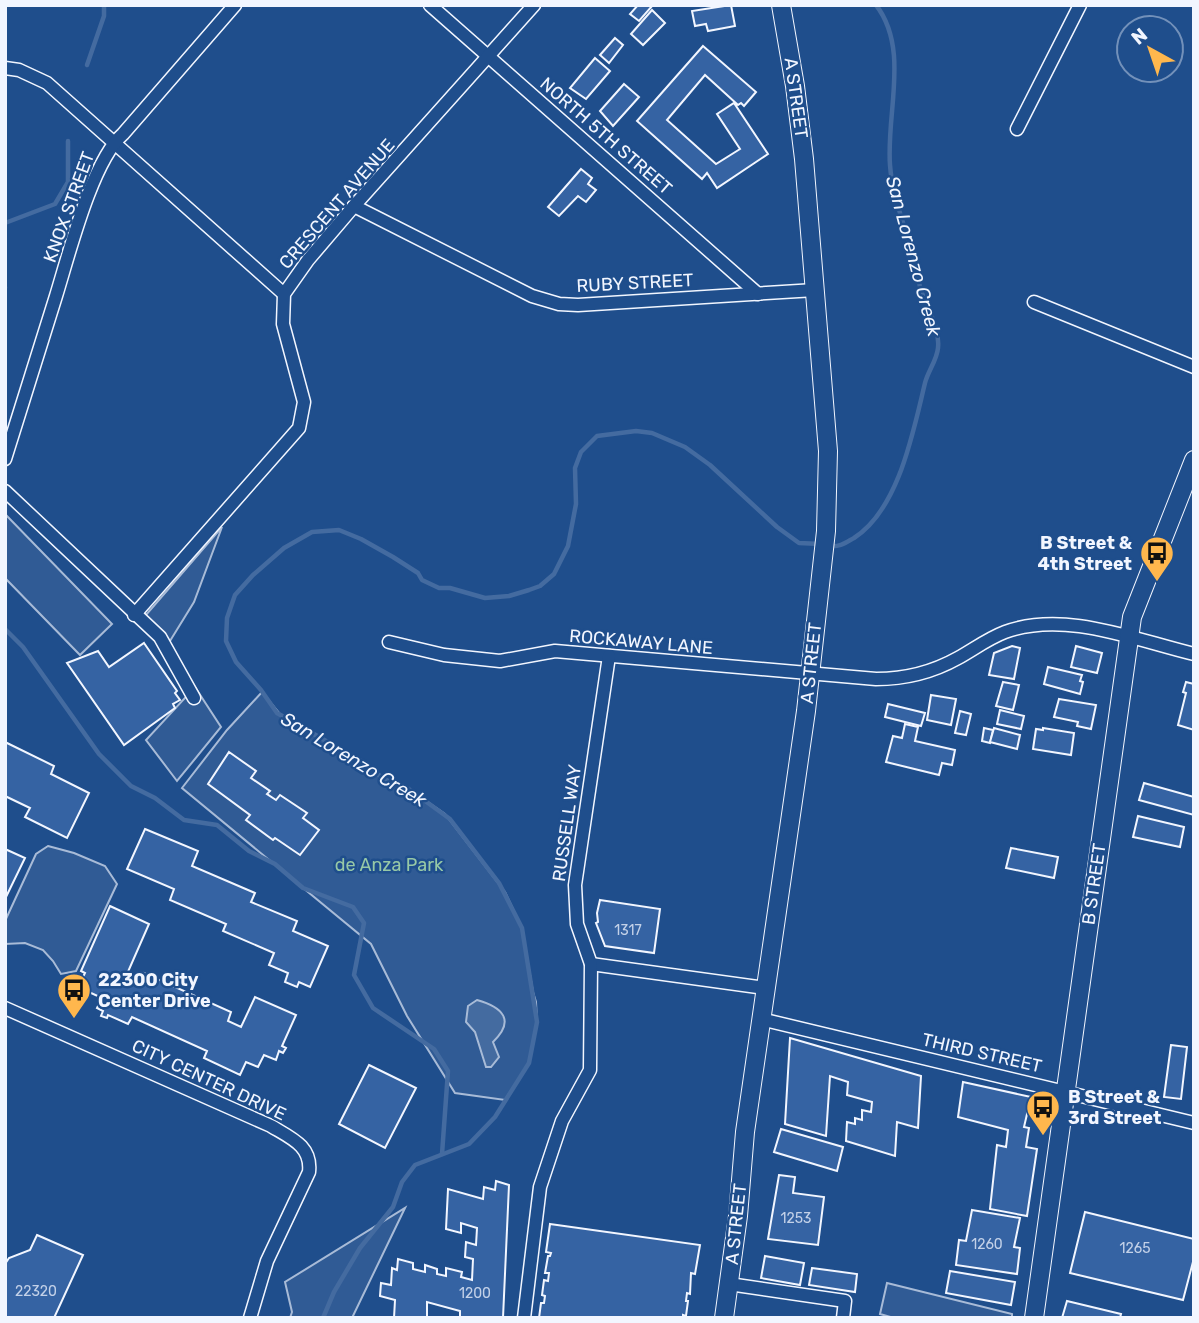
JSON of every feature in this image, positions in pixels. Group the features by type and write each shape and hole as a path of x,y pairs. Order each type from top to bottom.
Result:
{"main road":[{"name":"A STREET","path":"724,1318 738,1216 745,1132 806,711 826,531 828,451 804,159 795,86 780,5"},
{"name":"B STREET","path":"1034,1318 1129,637 1141,593 1194,460"}],"street":[{"name":"KNOX STREET","path":"5,459 80,220 105,156 114,142 235,5"},
{"name":"NORTH 5TH STREET","path":"430,5 758,294"},
{"name":"CRESCENT AVENUE","path":"134,615 299,428 304,402 283,324 284,293 354,206 534,5"},
{"path":"1017,129 1080,5"},
{"path":"5,68 47,83 284,293"},
{"name":"RUBY STREET","path":"354,206 531,296 559,304 815,290"},
{"path":"1034,302 1194,367"},
{"path":"5,491 160,638 194,698"},
{"name":"ROCKAWAY LANE","path":"389,642 444,655 500,661 555,651 876,679 904,677 939,668 1007,631 1034,625 1072,624 1194,654"},
{"name":"RUSSELL WAY","path":"524,1318 540,1187 562,1121 590,1070 591,964 576,924 575,885 609,656"},
{"path":"591,964 765,988"},
{"name":"CITY CENTER DRIVE","path":"5,1008 271,1126 306,1151 310,1159 309,1172 267,1261 250,1318"},
{"name":"THIRD STREET","path":"761,1019 1194,1123"},
{"path":"729,1284 845,1301 843,1318"}],"shaded area":[{"path":"5,514 112,624 80,655 5,578"},
{"path":"222,527 194,602 170,641 145,616"},
{"path":"195,687 221,727 177,781 146,740"},
{"name":"de Anza Park","path":"262,692 283,718 363,762 388,781 406,787 445,814 505,892 522,928 536,1002 537,1023 529,1063 505,1100 455,1093 407,1016 371,944 182,788 227,730"},
{"path":"48,846 105,866 117,884 76,971 61,974 43,950 25,943 5,944 5,921 36,854"},
{"path":"477,1000 493,1006 503,1015 505,1021 500,1034 493,1042 499,1057 491,1067 486,1067 475,1032 466,1022 468,1006"},
{"path":"405,1208 352,1318 290,1318 292,1312 285,1282"},
{"path":"887,1283 1012,1314 1012,1318 894,1318 880,1314"}],"building":[{"path":"638,5 653,5 639,21 630,14"},
{"path":"731,5 735,26 708,31 706,24 695,26 692,11"},
{"path":"652,10 665,23 643,45 631,34"},
{"path":"615,38 623,45 609,63 600,55"},
{"path":"703,46 756,92 744,106 741,103 738,105 705,75 667,120 716,164 740,149 717,114 734,103 768,154 717,188 707,173 702,179 637,121"},
{"path":"595,58 610,71 586,99 570,88"},
{"path":"624,84 639,97 613,126 600,111"},
{"path":"581,169 592,178 588,184 596,190 586,202 578,196 559,216 548,207"},
{"path":"144,643 177,691 175,693 180,700 173,704 175,708 124,745 67,663 98,651 109,667"},
{"path":"1012,646 1020,648 1014,679 989,675 994,653"},
{"path":"1076,646 1102,653 1097,673 1071,667"},
{"path":"1048,667 1082,675 1080,694 1044,684"},
{"path":"1003,682 1019,685 1013,710 996,706"},
{"path":"1186,682 1194,684 1194,730 1178,725"},
{"path":"931,695 956,699 951,725 927,720"},
{"path":"1059,699 1096,705 1091,729 1077,726 1078,722 1054,717"},
{"path":"888,704 925,713 921,726 885,717"},
{"path":"1000,710 1024,716 1021,729 997,724"},
{"path":"960,711 971,714 966,735 955,733"},
{"path":"905,724 918,727 915,741 955,750 952,765 942,763 939,775 886,762 893,736 902,738"},
{"path":"984,728 993,730 990,743 982,741"},
{"path":"994,728 1020,735 1017,749 990,742"},
{"path":"1036,729 1074,733 1071,755 1033,749"},
{"path":"5,742 54,766 51,774 89,793 67,838 25,817 30,808 5,796"},
{"path":"229,752 256,771 251,778 270,791 267,794 276,800 280,795 307,813 303,818 319,830 300,855 246,820 250,815 208,784"},
{"path":"1144,783 1194,797 1194,815 1139,800"},
{"path":"1138,816 1184,827 1180,847 1133,837"},
{"path":"145,829 198,851 192,866 255,893 251,902 297,921 293,931 328,946 310,987 299,982 297,987 285,982 288,973 269,965 274,953 223,931 226,924 170,900 174,889 127,869"},
{"path":"1011,848 1058,857 1054,878 1006,868"},
{"path":"5,849 25,858 5,899"},
{"path":"600,900 660,909 654,953 605,946 596,923"},
{"path":"110,906 149,924 127,974 141,980 144,973 231,1012 228,1021 241,1027 255,997 296,1015 282,1046 286,1048 283,1053 279,1051 276,1060 264,1055 258,1067 246,1062 240,1075 204,1058 207,1051 132,1017 128,1024 108,1015 107,1018 101,1016 103,1011 97,1008 102,998 78,987 85,973 81,971"},
{"path":"790,1038 921,1076 918,1128 897,1122 895,1156 846,1141 847,1122 855,1124 855,1118 862,1120 862,1110 871,1112 872,1102 847,1095 848,1082 830,1076 826,1136 785,1124"},
{"path":"1171,1045 1187,1047 1181,1099 1164,1097"},
{"path":"369,1065 416,1088 385,1148 339,1124"},
{"path":"963,1082 1031,1097 1024,1127 1029,1128 1026,1147 1037,1149 1027,1216 990,1209 997,1145 1006,1147 1008,1130 958,1117"},
{"path":"781,1129 843,1147 837,1171 774,1152"},
{"path":"779,1175 795,1177 793,1193 824,1197 818,1245 768,1239"},
{"path":"496,1181 509,1185 503,1318 460,1318 460,1311 427,1302 427,1318 394,1318 395,1300 380,1296 381,1283 391,1285 392,1268 397,1270 398,1259 413,1263 413,1269 425,1272 425,1265 437,1269 437,1274 446,1276 446,1268 462,1272 461,1277 472,1280 473,1259 465,1257 466,1242 476,1245 477,1228 461,1223 461,1233 446,1229 448,1189 483,1199 484,1187 495,1190"},
{"path":"972,1210 1020,1218 1014,1247 1020,1248 1017,1274 956,1265 959,1240 966,1241"},
{"path":"1085,1212 1194,1239 1194,1258 1183,1300 1070,1273"},
{"path":"550,1224 700,1245 695,1274 691,1273 690,1294 687,1293 686,1316 539,1318 545,1296 542,1295 544,1280 548,1281 549,1273 545,1273 551,1253 546,1252"},
{"path":"37,1235 83,1255 54,1318 5,1318 5,1264 9,1258 30,1250"},
{"path":"765,1256 804,1263 800,1285 761,1278"},
{"path":"812,1268 857,1274 855,1292 809,1285"},
{"path":"950,1271 1015,1282 1011,1305 946,1293"},
{"path":"1067,1301 1121,1314 1120,1318 1062,1318"}],"waterway":[{"path":"87,65 104,16 104,5"},
{"name":"San Lorenzo Creek","path":"830,546 845,543 869,525 893,489 902,468 925,383 938,348 935,326 920,288 893,187 890,145 894,61 886,22 876,5"},
{"path":"5,223 55,204 68,182 68,141"},
{"name":"San Lorenzo Creek","path":"323,1318 334,1292 360,1248 393,1207 402,1182 415,1165 469,1144 495,1117 529,1063 537,1022 522,928 499,883 450,819 406,787 388,781 363,762 277,713 236,662 226,641 227,618 235,595 284,548 312,532 339,530 393,557 418,573 422,580 439,588 450,588 485,598 509,596 540,586 554,574 568,546 576,504 575,468 581,452 597,436 636,431 652,433 685,447 710,465 777,527 799,543 821,544"},
{"path":"5,629 23,647 99,754 131,786 155,798 184,820 217,825 249,851 275,864 303,888 353,907 364,923 354,975 373,1008 434,1049 448,1071 442,1154"}],"place":[{"name":"B Street & 4th Street","path":"1157,583"},
{"name":"22300 City Center Drive","path":"74,1020"},
{"name":"B Street & 3rd Street","path":"1043,1137"}]}
